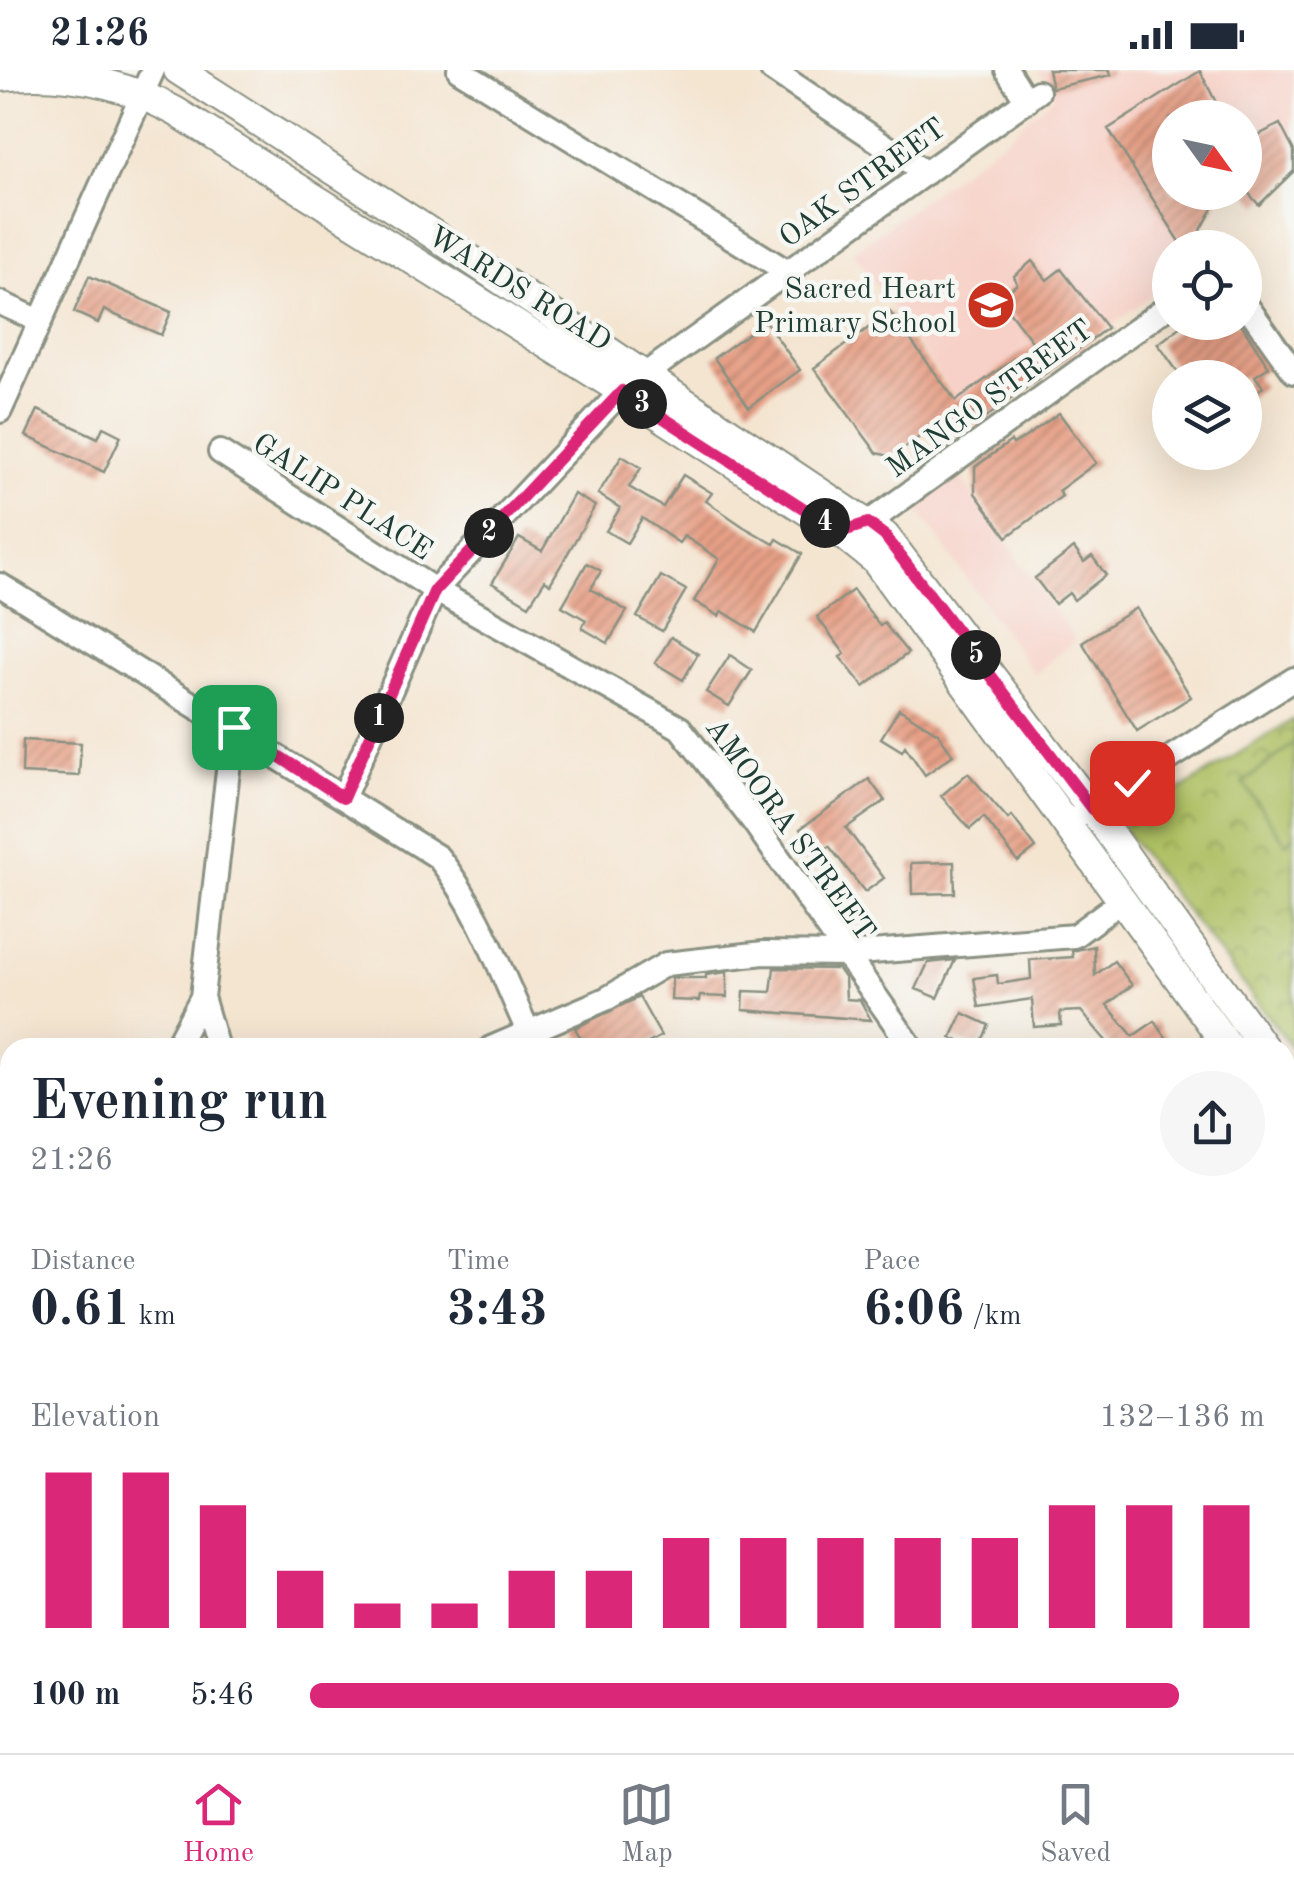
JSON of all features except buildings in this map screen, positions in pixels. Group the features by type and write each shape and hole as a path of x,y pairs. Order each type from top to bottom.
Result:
{"main road":[{"name":"WARDS ROAD","path":"178,70 634,383 875,560 1256,1038"},
{"name":"WARDS ROAD","path":"0,78 62,74 148,82 868,523 900,553 1080,816 1124,899 1222,1038"}],"street":[{"path":"460,70 788,272"},
{"path":"772,70 926,174"},
{"name":"OAK STREET","path":"343,798 435,590 634,383 1033,96 1007,70"},
{"path":"0,411 148,82"},
{"path":"0,303 38,320"},
{"name":"MANGO STREET","path":"840,532 868,523 1152,318"},
{"path":"1262,327 1294,372"},
{"name":"GALIP PLACE","path":"220,452 435,590"},
{"path":"0,585 438,857 463,889 484,927 532,1038"},
{"name":"AMOORA STREET","path":"435,590 680,728 753,821 905,1038"},
{"path":"1080,816 1294,678"},
{"path":"180,1038 202,997 234,727"},
{"path":"537,1038 666,964 764,952 846,954 1074,936 1124,899"},
{"path":"202,997 214,1038"}],"shaded area":[{"path":"1038,70 1294,70 1294,151 1279,124 1262,133 1262,100 1215,100 1200,72 1108,129 1152,197 1152,210 1160,210 1173,230 1152,230 1152,295 976,428 853,252 1003,140 1054,95"},
{"path":"959,475 1075,640 1034,674 912,501"}],"green space":[{"path":"1294,719 1294,1038 1285,1038 1121,827"},
{"path":"1294,743 1294,836 1286,843 1243,783"}],"place":[{"name":"Sacred Heart Primary School","path":"991,305"}],"route":[{"path":"234,727 343,798 435,590 622,391 840,532 868,523 885,536 1092,809 1132,783"}]}
